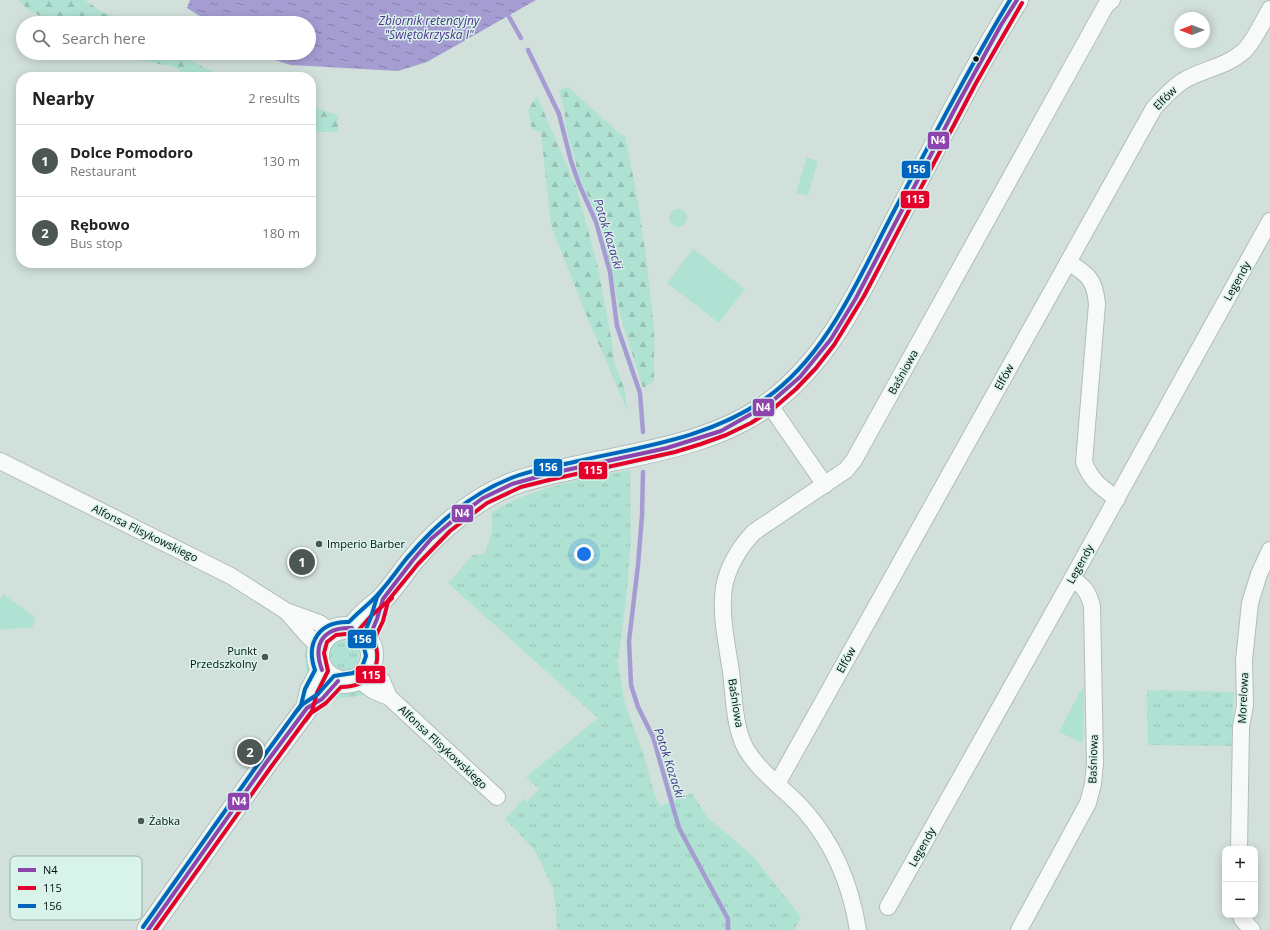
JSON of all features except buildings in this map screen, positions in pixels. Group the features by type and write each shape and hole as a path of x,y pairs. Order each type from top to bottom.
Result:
{"street":[{"path":"347,674 318,663 317,654 342,636 365,613 383,599 431,539 483,498 512,484 548,474 666,448 722,431 769,404 800,377 830,339 856,298 957,105 1001,25 1017,0"},
{"name":"Baśniowa","path":"858,930 855,910 843,871 823,834 804,810 763,772 746,748 738,725 723,612 724,587 731,564 742,544 750,536 846,470 854,460 1106,5 1112,0"},
{"name":"Elfów","path":"777,784 1154,108 1167,93 1184,81 1227,62 1244,50 1255,36 1270,9"},
{"name":"Legendy","path":"888,907 1117,499 1270,221"},
{"path":"1068,262 1082,270 1091,280 1096,291 1097,304 1084,462 1088,473 1096,484 1117,499"},
{"path":"769,404 825,485"},
{"name":"Alfonsa Flisykowskiego","path":"0,461 231,576 286,611 319,623 342,636"},
{"name":"Morelowa","path":"1239,846 1241,727 1245,706 1244,660 1250,603 1259,574 1270,550"},
{"name":"Baśniowa","path":"1019,930 1088,803 1093,784 1095,763 1092,606 1085,589 1082,585 1072,579"},
{"path":"148,930 307,708 322,699 347,674 372,653 342,636"},
{"name":"Alfonsa Flisykowskiego","path":"347,674 382,681 389,697 497,797"},
{"path":"1242,918 1252,930"}],"green space":[{"path":"17,0 85,0 103,13 113,16 40,16 29,10"},
{"path":"135,60 191,60 214,72 181,72 172,66"},
{"path":"568,87 620,134 625,136 637,196 647,264 654,329 654,381 643,388 620,315 613,276 600,223 579,176 566,127 564,108 559,90"},
{"path":"537,96 577,189 598,267 614,362 624,388 628,412 585,312 551,225 541,133 532,129 528,110"},
{"path":"316,108 338,115 338,132 316,131"},
{"path":"807,157 818,161 808,196 796,193"},
{"path":"678,209 684,212 687,218 684,224 678,227 672,224 669,218 672,212"},
{"path":"693,249 745,289 719,323 667,283"},
{"path":"630,470 631,540 627,591 618,663 625,703 643,753 654,792 660,806 692,793 707,817 753,856 801,917 794,930 557,930 553,889 544,869 534,849 505,819 524,798 527,802 539,789 526,777 598,718 448,583 473,555 484,554 491,534 491,513 507,504 541,490"},
{"path":"3,594 36,618 32,628 0,629 0,600"},
{"path":"344,640 350,641 358,649 358,661 350,669 344,670 338,669 330,661 329,655 330,649 338,641"},
{"path":"308,644 312,654 312,664 307,683 305,651"},
{"path":"349,687 365,693 363,695 331,700 327,699 337,691"},
{"path":"1082,688 1084,688 1083,743 1059,732"},
{"path":"1147,690 1234,692 1232,746 1148,745"}],"water":[{"name":"Zbiornik retencyjny \"Świętokrzyska I\"","path":"190,0 536,0 427,62 398,71 291,65 275,60 316,60 316,16 200,16 187,8"}],"waterway":[{"name":"Potok Kozacki","path":"508,15 521,38"},
{"name":"Potok Kozacki","path":"528,50 559,114 571,161 579,184 596,222 610,272 617,326 640,393 643,432"},
{"name":"Potok Kozacki","path":"643,472 642,516 638,565 629,641 631,685 638,707 653,737 679,828 728,919 728,930"}],"transit line":[{"name":"156","path":"143,927 301,705 305,689 315,670 312,660 312,651 317,635 330,625 349,622 376,596 407,558 441,523 480,493 525,473 672,440 697,433 720,424 743,413 765,399 787,381 807,360 824,338 840,313 950,105 1010,0"},
{"name":"N4","path":"368,640 377,619 383,599 413,560 431,539 483,498 512,484 548,474 667,448 721,431 769,404 800,377 831,339 856,298 957,105 1001,25 1017,0"},
{"name":"115","path":"155,930 312,711 317,693 328,671 324,653 327,642 336,635 356,633 371,616 387,602 418,564 450,531 487,503 521,487 675,452 726,435 751,423 774,408 796,389 816,368 834,345 864,296 976,83 1022,3"},
{"name":"156","path":"295,713 303,704 318,694 334,676 353,673 362,667 366,656 362,639 377,597 382,590"},
{"name":"115","path":"305,721 311,713 326,703 341,687 359,683 372,674 377,659 377,650 374,640 383,621 388,602 392,598"},
{"name":"N4","path":"322,670 319,660 319,652 323,638 334,630 352,628"},
{"name":"N4","path":"148,930 266,763 307,708 322,699 338,681"}],"place":[{"name":"Imperio Barber","path":"319,544"},
{"name":"Dolce Pomodoro","path":"302,562"},
{"name":"Punkt Przedszkolny","path":"265,657"},
{"name":"Rębowo","path":"250,752"},
{"name":"Żabka","path":"141,821"}]}
